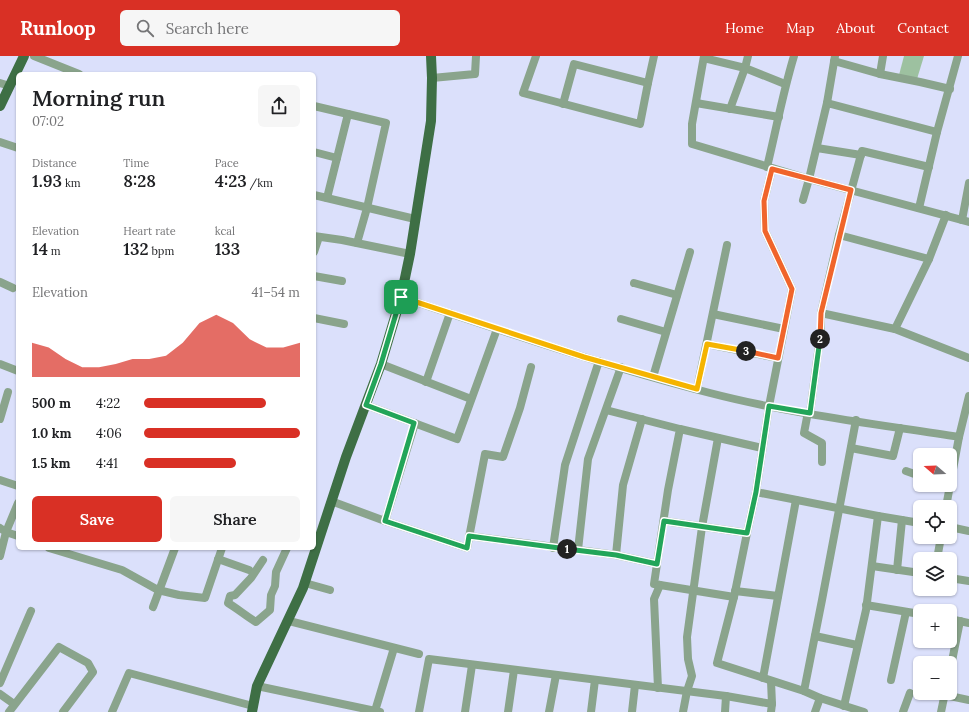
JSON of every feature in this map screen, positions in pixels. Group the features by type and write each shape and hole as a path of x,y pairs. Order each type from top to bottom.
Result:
{"main road":[{"path":"17,72 24,56"},
{"path":"316,539 381,364 401,297 410,254 431,121 431,56"},
{"path":"0,106 16,73"},
{"path":"253,709 257,686 289,622 305,583 313,550"}],"street":[{"path":"34,56 72,72"},
{"path":"432,78 475,74 476,56"},
{"path":"536,56 523,93 640,124 654,56"},
{"path":"730,108 748,56"},
{"path":"794,56 785,84 764,201 765,231 792,289 769,406 756,492 735,594 717,663 804,691 858,711"},
{"path":"880,74 883,56"},
{"path":"919,208 937,132 958,56"},
{"path":"785,84 745,68 704,57 692,124 692,144 809,179 966,221 969,183"},
{"path":"803,200 817,148 835,59 880,74 950,89"},
{"path":"563,104 574,64 648,83"},
{"path":"0,83 10,86"},
{"path":"696,102 779,117"},
{"path":"827,103 937,132"},
{"path":"316,106 386,123 367,208 357,243"},
{"path":"327,198 348,114"},
{"path":"0,142 16,147"},
{"path":"817,148 861,155"},
{"path":"822,462 822,442 804,433 809,413 821,330 821,313 839,235 862,151 929,167"},
{"path":"316,153 337,158"},
{"path":"316,195 415,219"},
{"path":"895,330 928,259 946,215"},
{"path":"839,235 928,259"},
{"path":"316,236 410,254"},
{"path":"697,389 727,245"},
{"path":"653,377 690,252"},
{"path":"316,276 342,281"},
{"path":"0,282 13,288"},
{"path":"634,283 677,295"},
{"path":"401,297 621,368 697,389 769,406 959,437"},
{"path":"821,313 895,330 969,358"},
{"path":"426,382 450,314"},
{"path":"713,314 784,329"},
{"path":"316,318 344,324"},
{"path":"621,319 666,332"},
{"path":"366,405 457,439 497,329"},
{"path":"707,344 778,358"},
{"path":"553,548 565,465 599,361"},
{"path":"0,364 16,370"},
{"path":"381,364 471,399"},
{"path":"331,501 385,521 467,548 485,454 504,457 520,408 531,367"},
{"path":"578,550 588,459 621,368"},
{"path":"0,419 8,392"},
{"path":"957,448 969,396"},
{"path":"606,410 762,448"},
{"path":"616,555 623,485 642,419"},
{"path":"804,691 856,420"},
{"path":"385,521 414,423"},
{"path":"851,448 893,456 900,428"},
{"path":"680,429 654,584 694,591 778,596"},
{"path":"683,712 687,691 692,676 686,648 702,527 718,438"},
{"path":"906,471 913,474"},
{"path":"0,480 16,485"},
{"path":"756,492 878,516 913,521"},
{"path":"763,678 796,500"},
{"path":"0,556 3,530 16,507"},
{"path":"844,706 866,605 878,516"},
{"path":"897,570 902,520"},
{"path":"664,521 747,533"},
{"path":"957,528 969,530"},
{"path":"3,530 16,535"},
{"path":"469,536 616,555 657,564"},
{"path":"56,550 122,570 158,590 179,595 205,598 221,550"},
{"path":"153,607 158,590 174,550"},
{"path":"263,560 235,596 230,596 228,603 237,608 243,615 256,622 270,610 271,595 275,586 276,572 286,550"},
{"path":"218,559 249,570"},
{"path":"872,566 913,572"},
{"path":"957,579 969,581"},
{"path":"305,583 330,590"},
{"path":"658,688 654,598 660,585"},
{"path":"866,605 913,613"},
{"path":"0,682 31,610"},
{"path":"891,680 906,612"},
{"path":"289,622 419,654"},
{"path":"955,656 965,622"},
{"path":"815,636 858,645"},
{"path":"9,712 59,647 88,663 93,672 63,712"},
{"path":"257,686 378,711 394,648"},
{"path":"419,712 429,659 634,686 726,696 772,708 771,681"},
{"path":"465,712 472,665"},
{"path":"508,712 514,670"},
{"path":"112,712 129,673 253,709"},
{"path":"549,712 556,675"},
{"path":"591,712 594,680"},
{"path":"632,712 634,686"},
{"path":"903,712 910,693"},
{"path":"0,694 14,704"},
{"path":"725,712 726,696"},
{"path":"957,697 969,700"},
{"path":"815,712 820,698"},
{"path":"941,712 944,700"}],"green space":[{"path":"904,56 924,56 917,79 899,75"}],"route":[{"path":"772,169 851,190 821,313 821,330 810,413 769,406 756,492 747,533 664,521 657,564 616,555 469,536 467,548 385,521 414,423 366,405 381,364 401,297 584,357 697,389 707,344 778,358 792,289 765,231 764,201 772,169"}]}
